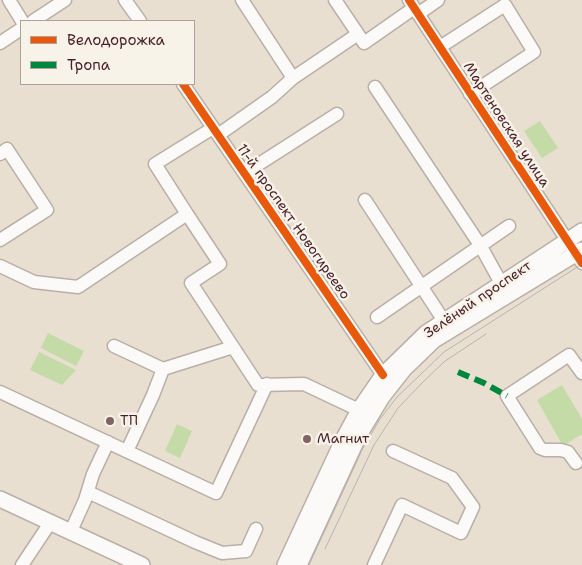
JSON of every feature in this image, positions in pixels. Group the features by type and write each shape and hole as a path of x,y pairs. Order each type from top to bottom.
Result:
{"main road":[{"name":"Зелёный проспект","path":"285,565 359,410 384,375 426,333 582,231"},
{"name":"Зелёный проспект","path":"299,565 359,435 382,398 404,369 434,340 580,256"},
{"path":"0,499 142,565"}],"street":[{"path":"9,0 21,20"},
{"path":"35,20 65,0"},
{"path":"125,0 139,20"},
{"path":"242,0 293,78"},
{"path":"334,0 364,43 414,7 438,0"},
{"path":"440,47 505,5 534,52 470,94"},
{"name":"Мартеновская улица","path":"414,7 567,240 580,256"},
{"path":"0,42 20,30"},
{"path":"358,34 293,78 272,97 216,132 155,164 220,264 191,283 258,385 304,384 359,410"},
{"name":"11-й проспект Новогиреево","path":"184,85 384,375"},
{"path":"375,87 480,246 501,283"},
{"path":"245,173 337,114"},
{"path":"0,154 7,149 47,210 0,240"},
{"path":"365,200 444,321"},
{"path":"0,266 34,282 78,287 187,214"},
{"path":"377,317 509,226"},
{"path":"114,346 163,369 233,346"},
{"path":"580,465 568,452 540,448 507,396 569,355 582,373"},
{"path":"127,451 154,395 163,369"},
{"path":"0,392 216,493 267,384"},
{"path":"71,532 108,442"},
{"path":"374,565 402,505 461,533 473,507 452,478 393,452"},
{"path":"88,492 222,553 246,551 256,529"},
{"path":"22,565 50,523"}],"green space":[{"path":"540,121 558,148 542,158 524,131"},
{"path":"48,333 84,351 76,366 41,348"},
{"path":"39,352 76,370 62,385 30,370"},
{"path":"562,385 582,419 582,434 563,446 537,400"},
{"path":"177,424 192,431 180,458 165,451"}],"tram line":[{"path":"309,565 363,448 380,419 397,397 444,352 582,264"},
{"path":"325,549 374,445 398,408 445,361 486,334"}],"marked path":[{"path":"458,372 484,383 507,396"}],"cycle path":[{"path":"409,0 582,263"},
{"path":"184,85 383,375"}],"place":[{"name":"ТП","path":"110,421"},
{"name":"Магнит","path":"307,439"}]}
